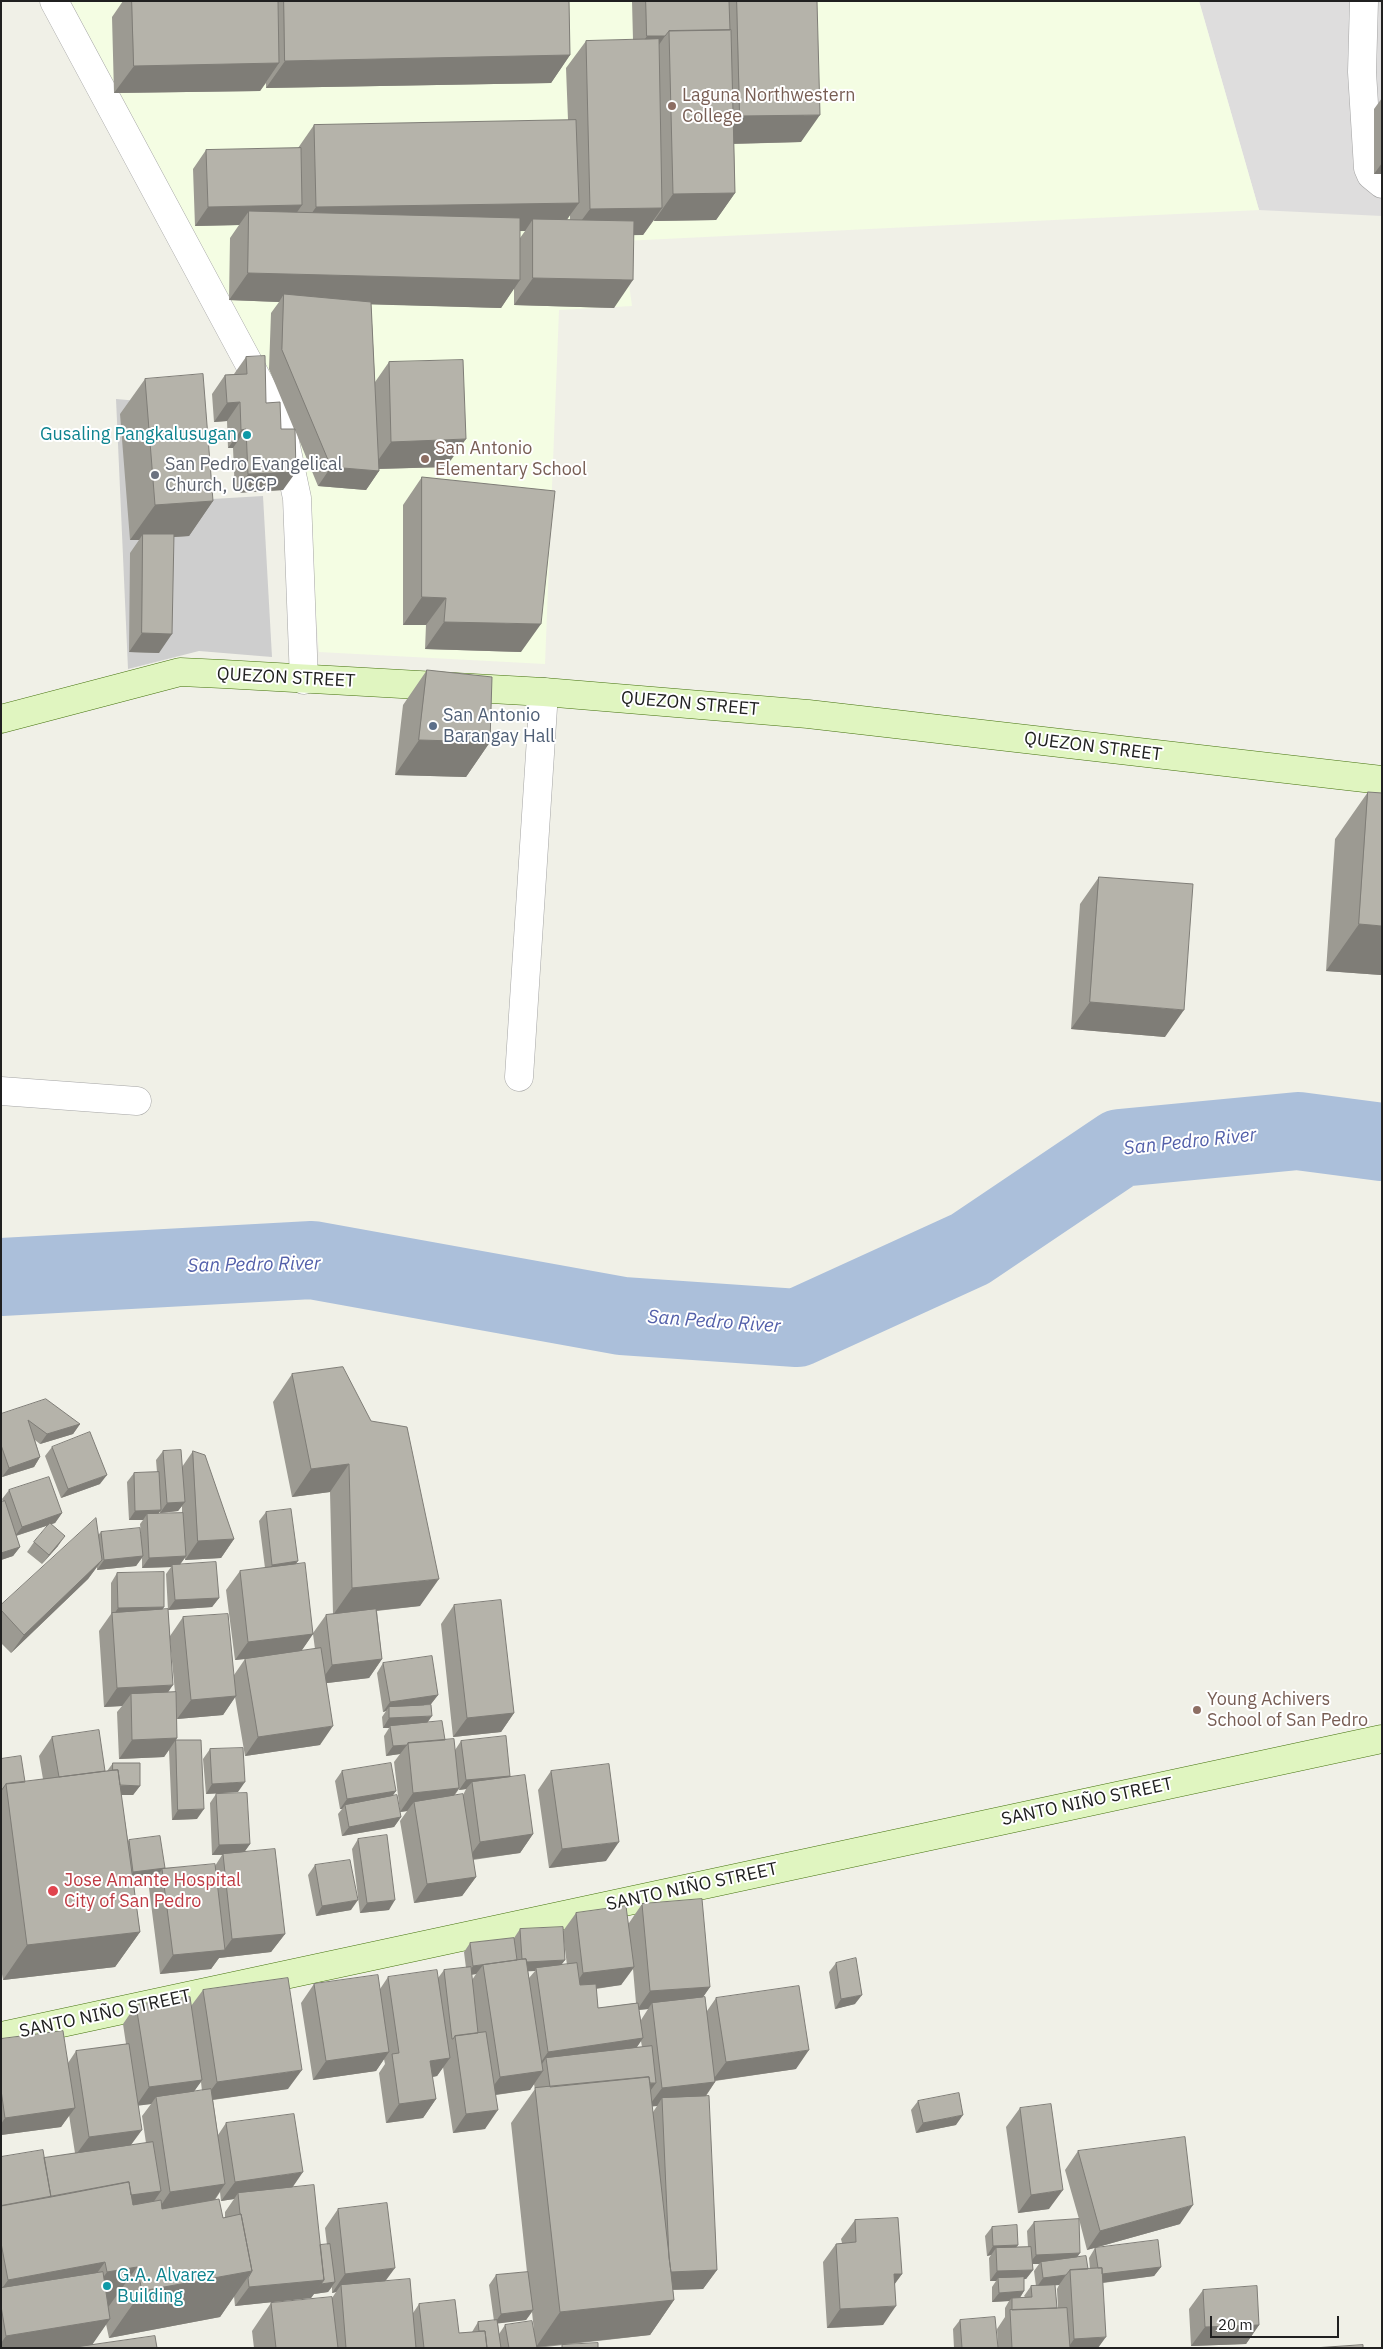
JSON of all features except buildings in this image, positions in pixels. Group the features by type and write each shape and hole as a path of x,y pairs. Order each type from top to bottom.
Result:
{"street":[{"path":"54,1 281,423 297,498 304,680"},
{"path":"1364,1 1372,72 1368,168 1371,175 1382,184"},
{"name":"QUEZON STREET","path":"1,719 180,672 544,692 808,714 1382,780"},
{"path":"519,1077 544,692"},
{"path":"1,1091 138,1102"},
{"name":"SANTO NIÑO STREET","path":"1,2036 1382,1739"}],"shaded area":[{"name":"Laguna Northwestern College","path":"55,1 1199,1 1259,210 623,241 632,306 559,310 545,664 319,652 306,498 289,420 266,367"},
{"path":"1199,1 1382,1 1382,216 1259,210"},
{"path":"116,399 197,406 212,499 263,496 272,657 199,651 128,669"}],"waterway":[{"name":"San Pedro River","path":"1,1277 312,1260 622,1316 797,1328 970,1249 1120,1148 1298,1131 1382,1142"}],"place":[{"name":"Laguna Northwestern College","path":"672,106"},
{"name":"Gusaling Pangkalusugan","path":"247,435"},
{"name":"San Antonio Elementary School","path":"425,459"},
{"name":"San Pedro Evangelical Church, UCCP","path":"155,475"},
{"name":"San Antonio Barangay Hall","path":"433,726"},
{"name":"Young Achivers School of San Pedro","path":"1197,1710"},
{"name":"Jose Amante Hospital City of San Pedro","path":"53,1891"},
{"name":"G.A. Alvarez Building","path":"107,2286"}]}
